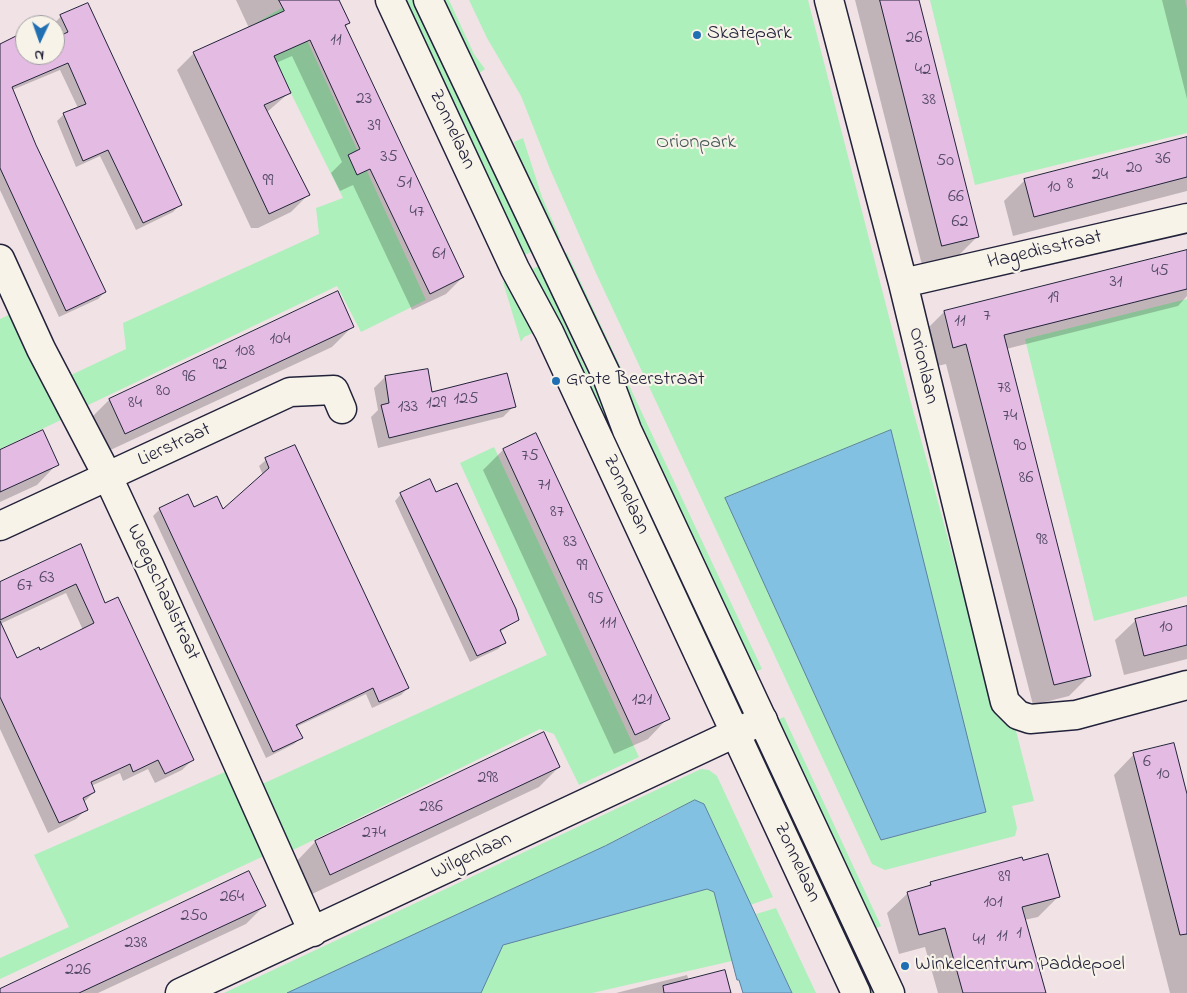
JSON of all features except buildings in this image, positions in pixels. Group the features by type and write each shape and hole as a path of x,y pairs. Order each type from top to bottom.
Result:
{"street":[{"name":"Zonnelaan","path":"390,0 515,268 550,332 856,993"},
{"name":"Zonnelaan","path":"428,0 606,374 627,430 890,993"},
{"name":"Orionlaan","path":"829,0 903,284 1005,702 1018,715 1030,719 1076,715 1187,686"},
{"name":"Hagedisstraat","path":"903,284 1187,218"},
{"name":"Weegschaalstraat","path":"0,259 41,349 108,477 248,783 313,932"},
{"name":"Lierstraat","path":"0,526 290,392 334,390 342,409"},
{"name":"Wilgenlaan","path":"180,993 763,720"}],"green space":[{"path":"398,0 423,0 538,249 518,258"},
{"path":"438,0 449,0 474,54 485,69 475,76"},
{"name":"Orionpark","path":"469,0 808,0 910,399 991,697 1014,723 1034,801 1012,806 1017,828 1015,836 885,870 872,864 596,273 550,169 521,96 487,38","holes":["725,498 986,812 881,840"]},
{"path":"930,0 1185,0 1187,9 1187,133 975,185"},
{"path":"290,3 426,300 361,332 337,286 84,407 69,376 126,349 123,323 319,234 316,208 343,198 256,23"},
{"path":"523,138 542,197 560,238 552,243 533,201 514,142"},
{"path":"567,253 762,669 752,673 558,257"},
{"path":"545,263 563,320 732,682 725,686 526,272"},
{"path":"511,278 537,331 524,337 521,342 503,282"},
{"path":"1187,299 1187,596 1094,621 1025,339"},
{"path":"13,313 63,419 0,449 0,319"},
{"path":"494,447 639,757 579,785 554,734 540,729 291,851 260,785 547,655 460,463"},
{"path":"784,717 881,926 872,930 775,721"},
{"path":"760,747 878,993 868,993 756,749"},
{"path":"701,769 709,770 717,776 773,897 750,905 704,804 671,811 605,846 287,993 224,993"},
{"path":"227,771 266,855 0,979 0,958 69,927 34,855"},
{"path":"707,889 714,892 732,961 592,993 481,993 502,945"},
{"path":"776,908 816,993 792,993 756,914"}],"water":[{"path":"891,430 986,812 881,840 725,498"},
{"path":"695,800 704,804 792,993 743,993 739,980 737,980 714,892 707,889 503,945 481,993 287,993 605,846"}],"place":[{"name":"Skatepark","path":"697,35"},
{"name":"Grote Beerstraat","path":"556,381"},
{"name":"Winkelcentrum Paddepoel","path":"905,966"}]}
